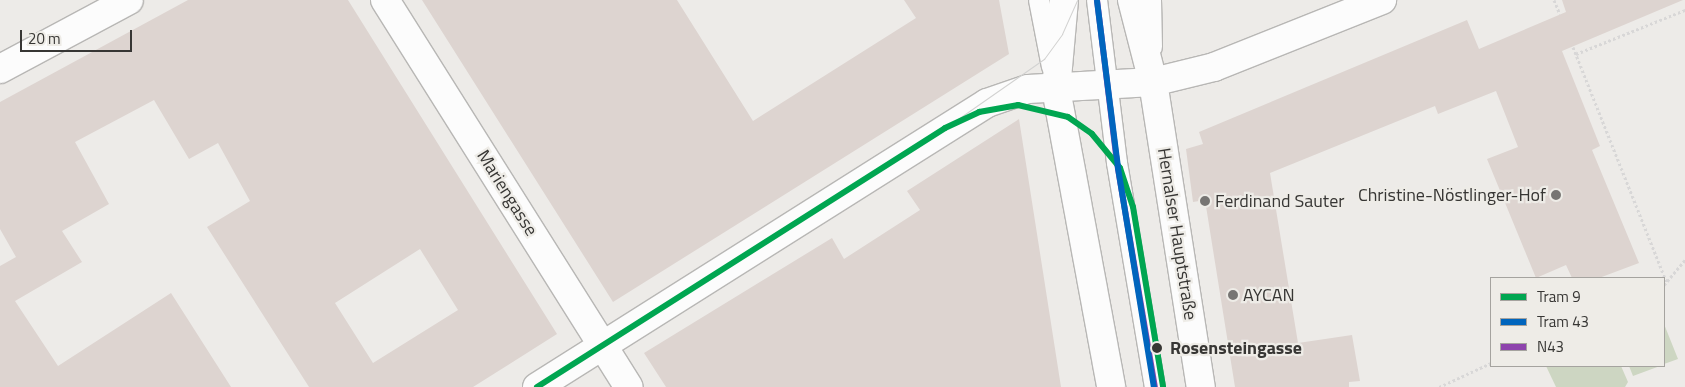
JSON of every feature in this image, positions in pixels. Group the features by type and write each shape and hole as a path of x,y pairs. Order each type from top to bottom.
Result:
{"street":[{"path":"0,69 129,0"},
{"name":"Mariengasse","path":"385,0 629,387"},
{"path":"1064,0 1056,89 1111,387"},
{"name":"Hernalser Hauptstraße","path":"1132,0 1152,82 1202,387"},
{"path":"537,387 987,103 1016,90 1056,89 1108,83 1152,82 1214,67 1382,0"}],"lane":[{"path":"1039,0 1056,89"},
{"path":"1097,0 1155,387"},
{"name":"Hernalser Hauptstraße","path":"1151,0 1152,82"}],"path":[{"path":"1554,0 1560,14"},
{"path":"1576,54 1685,10"},
{"path":"1573,46 1662,277"},
{"path":"1665,284 1685,260"},
{"path":"1439,387 1490,363"}],"green space":[{"path":"1665,326 1678,359 1665,364"},
{"path":"1546,367 1621,367 1628,382 1625,387 1556,387"},
{"path":"1629,367 1657,367 1633,376"}],"building":[{"path":"188,0 348,0 557,334 473,387 309,387 207,227 250,201 218,143 189,159 154,100 75,142 109,204 62,231 82,262 15,301 58,366 171,293 231,387 0,387 0,266 16,257 0,229 0,102","holes":["420,249 458,310 373,363 335,303"]},
{"path":"422,0 677,0 753,121 916,18 904,0 999,0 1009,54 613,302"},
{"name":"Christine-Nöstlinger-Hof","path":"1562,0 1683,0 1562,51 1600,146 1592,150 1639,263 1602,277 1572,277 1566,265 1536,277 1487,159 1518,147 1496,91 1438,114 1435,106 1270,173 1298,343 1352,335 1360,381 1349,382 1349,387 1235,387 1205,200 1193,202 1186,149 1203,144 1199,132 1467,20 1479,49 1566,12"},
{"path":"1019,119 1061,387 666,387 644,353 832,238 844,259 920,210 907,191"}],"tram line":[{"path":"945,128 1044,59 1062,34 1077,0"},
{"name":"43","path":"1097,1 1118,168 1154,387"},
{"name":"9","path":"537,387 945,128 979,112 1018,105 1068,117 1092,134 1120,168 1133,207 1163,387"}],"transit line":[{"name":"N43","path":"1097,0 1117,163 1155,387"}],"place":[{"name":"Christine-Nöstlinger-Hof","path":"1556,195"},
{"name":"Ferdinand Sauter","path":"1205,201"},
{"name":"AYCAN","path":"1233,295"},
{"name":"Rosensteingasse","path":"1157,348"}]}
